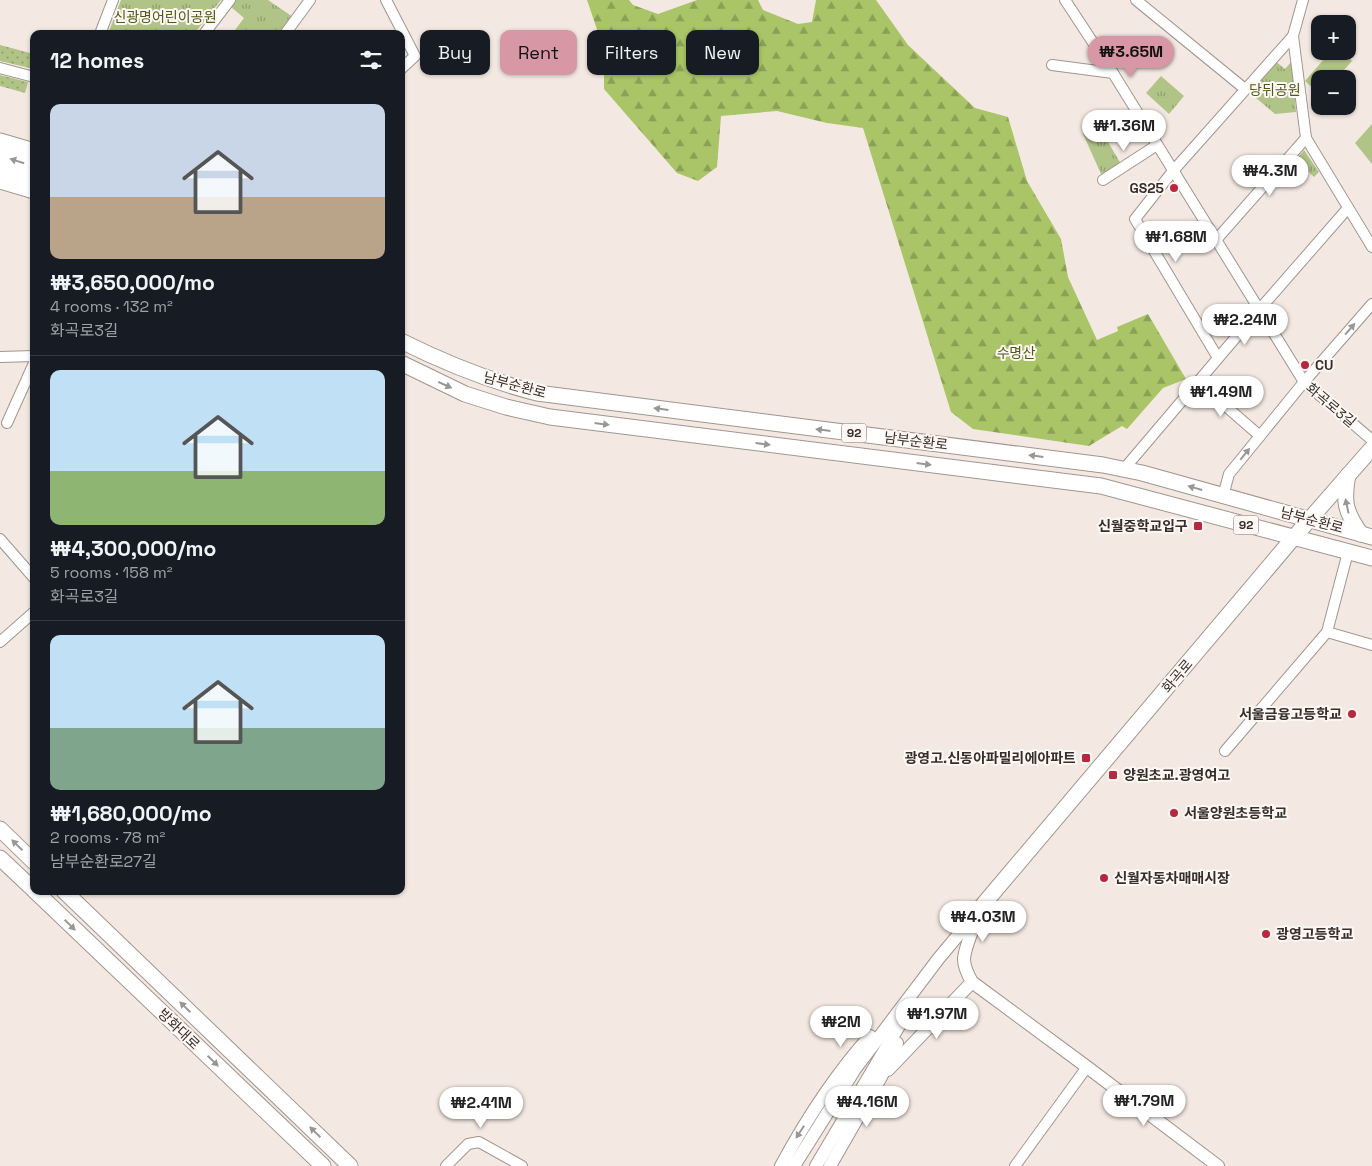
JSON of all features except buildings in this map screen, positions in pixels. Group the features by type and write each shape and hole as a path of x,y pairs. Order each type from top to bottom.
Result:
{"main road":[{"path":"0,141 30,150"},
{"path":"0,156 30,165"},
{"path":"0,169 30,177"},
{"path":"0,181 30,190"},
{"name":"남부순환로","path":"405,343 475,374 537,393 1103,465 1309,519 1368,538"},
{"name":"남부순환로","path":"405,365 465,394 506,407 550,417 1101,486 1372,558"},
{"name":"화곡로","path":"982,906 1309,519 1372,448"},
{"path":"1348,475 1345,502 1351,520 1368,538"},
{"path":"1197,512 1208,505 1218,505 1245,512 1248,507 1246,502"},
{"path":"1351,553 1348,544 1351,540 1368,538"},
{"path":"0,829 30,858"},
{"name":"방화대로","path":"0,858 30,887"},
{"name":"방화대로","path":"38,895 323,1166"},
{"name":"방화대로","path":"68,895 350,1166"}],"street":[{"path":"102,30 113,0"},
{"path":"207,30 230,0"},
{"path":"288,30 310,0"},
{"path":"386,0 402,30"},
{"path":"1136,0 1245,89"},
{"path":"1302,0 1293,36 1306,138 1372,247"},
{"name":"화곡로3길","path":"1066,1 1158,145 1304,382 1372,440"},
{"path":"1218,358 1135,219 1173,171 1293,36"},
{"path":"405,37 415,56 405,65"},
{"path":"1052,65 1113,73"},
{"path":"0,68 30,76"},
{"path":"1216,240 1306,138"},
{"path":"1103,180 1158,145"},
{"path":"1124,469 1348,208"},
{"path":"1223,496 1229,474 1304,382 1372,304"},
{"path":"0,357 30,356"},
{"path":"7,423 30,372"},
{"path":"1198,382 1260,436"},
{"path":"0,539 30,573"},
{"path":"1225,750 1327,632 1351,553"},
{"path":"0,642 30,616"},
{"path":"1327,632 1372,645"},
{"path":"794,1166 854,1069 982,906"},
{"path":"982,906 964,960 967,973 972,982 1218,1166"},
{"path":"830,1166 880,1077 940,958"},
{"path":"781,1166 795,1141 846,1063 940,958"},
{"path":"816,1166 940,958"},
{"path":"880,1077 972,982"},
{"path":"1015,1166 1087,1067"},
{"path":"446,1166 468,1144 479,1142 522,1166"}],"green space":[{"name":"신광명어린이공원","path":"121,0 221,0 197,30 110,30"},
{"path":"236,0 268,0 293,17 284,30 235,30 244,18 231,7"},
{"name":"수명산","path":"587,0 629,0 633,5 658,14 697,0 758,0 763,10 798,24 812,22 816,0 876,0 908,45 975,108 1008,117 1027,181 1061,239 1068,277 1097,340 1118,331 1117,327 1148,314 1186,379 1163,388 1127,429 1122,426 1089,446 973,429 951,412 863,128 827,123 777,111 721,116 717,167 698,181 677,173 604,89 604,75 676,75 676,30 597,30"},
{"path":"0,45 30,53 30,68 0,61"},
{"path":"1323,60 1352,61 1344,70 1315,70"},
{"name":"당뒤공원","path":"1275,61 1285,69 1292,61 1296,112 1275,114 1249,92"},
{"path":"1311,74 1311,87 1305,81"},
{"path":"0,75 28,82 25,93 0,86"},
{"path":"1161,76 1184,96 1169,114 1146,93"},
{"path":"1372,124 1372,164 1355,143"},
{"path":"1098,125 1121,164 1102,176 1083,134"},
{"path":"1304,150 1319,172 1314,177 1296,160"}],"place":[{"name":"GS25","path":"1174,188"},
{"name":"CU","path":"1305,365"},
{"name":"신월중학교입구","path":"1198,526"},
{"name":"서울금융고등학교","path":"1352,714"},
{"name":"광영고.신동아파밀리에아파트","path":"1086,758"},
{"name":"양원초교.광영여고","path":"1113,775"},
{"name":"서울양원초등학교","path":"1174,813"},
{"name":"신월자동차매매시장","path":"1104,878"},
{"name":"광영고등학교","path":"1266,934"}]}
